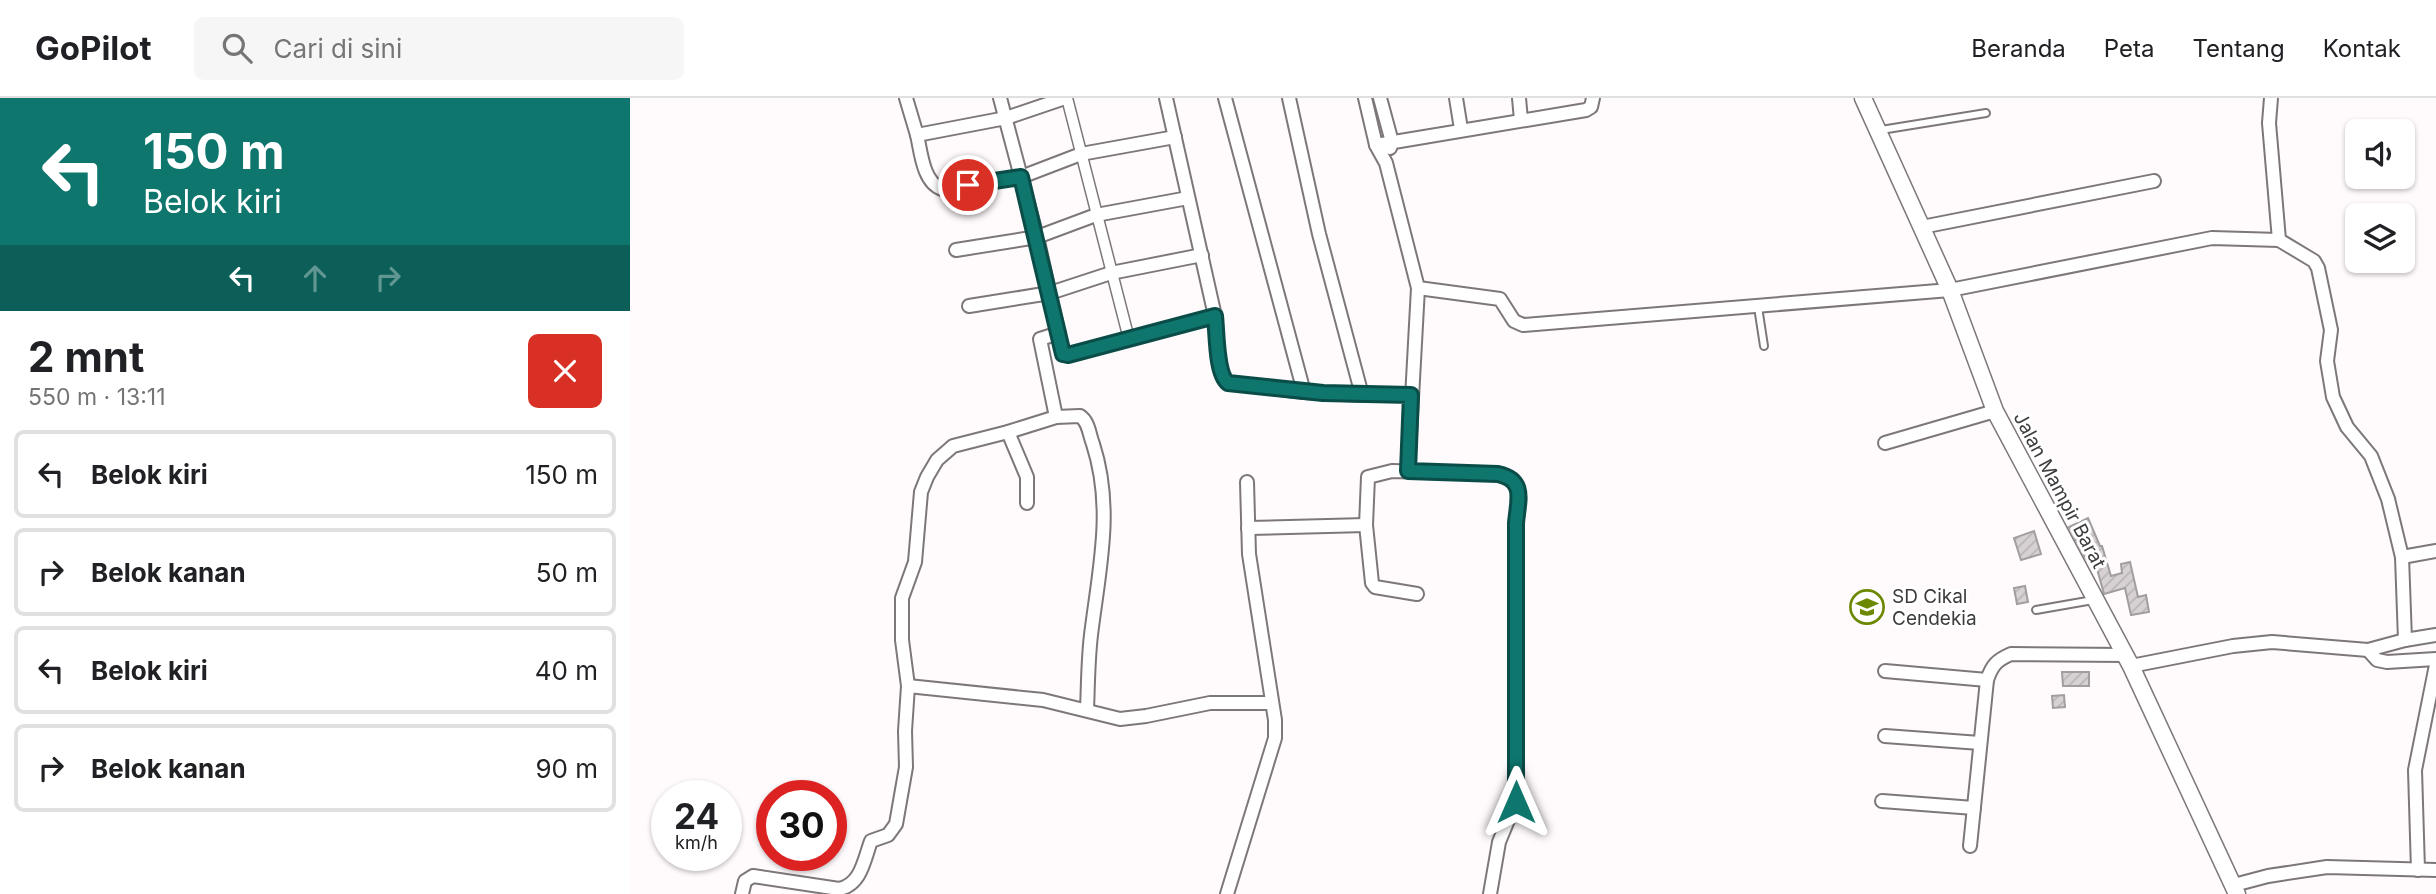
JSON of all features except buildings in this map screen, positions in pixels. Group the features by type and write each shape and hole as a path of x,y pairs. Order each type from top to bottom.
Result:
{"street":[{"path":"906,98 929,180 934,187 942,189 1021,177 1081,154 1175,137"},
{"path":"1000,98 1037,237 1062,352 1068,355 1215,316"},
{"path":"917,135 1006,118 1066,98 1129,338"},
{"path":"1166,98 1215,316 1219,370 1224,380 1234,384 1304,391 1411,395"},
{"path":"1226,98 1304,391"},
{"path":"1289,98 1319,234 1362,395"},
{"path":"1365,98 1376,145 1386,163 1418,288 1408,471"},
{"path":"1380,98 1392,142 1386,163"},
{"path":"1456,98 1461,129"},
{"path":"1519,98 1521,120"},
{"path":"1376,145 1586,110 1591,107 1593,98"},
{"name":"Jalan Mampir Barat","path":"1863,98 1950,290 1995,411 2128,660 2235,890"},
{"path":"2271,98 2269,123 2278,240"},
{"path":"1922,227 2154,181"},
{"path":"956,250 1037,237 1096,215 1188,198"},
{"path":"1418,288 1500,299 1514,321 1523,325 1950,290 2212,238 2278,240 2314,261 2318,268 2330,330 2327,361 2333,397 2347,427 2371,456 2388,499 2402,557 2405,640"},
{"path":"969,306 1050,293 1111,272 1202,255"},
{"path":"1056,417 1040,339 1059,333"},
{"path":"1885,443 1995,411"},
{"path":"743,894 745,881 753,876 839,889 848,886 857,879 871,841 888,835 896,824 906,767 908,686 902,640 902,598 915,562 921,492 937,460 953,446 1056,417 1080,416 1086,422 1100,464 1105,503 1101,565 1090,638 1087,710"},
{"path":"1008,432 1027,477 1027,503"},
{"path":"1417,594 1376,587 1372,583 1366,525 1368,477 1380,472 1408,471 1498,474 1513,478 1517,484 1516,802 1499,842 1490,894"},
{"path":"1227,894 1275,738 1249,554 1247,482"},
{"path":"1248,528 1366,525"},
{"path":"2402,557 2436,551"},
{"path":"1970,846 1987,680 1992,667 1999,659 2011,654 2128,660 2272,642 2368,650 2436,635"},
{"path":"2368,650 2377,660 2387,662 2436,659"},
{"path":"2418,870 2415,770 2436,665"},
{"path":"1885,671 1987,680"},
{"path":"908,686 1043,700 1120,719 1210,704 1272,703"},
{"path":"1885,736 1980,743"},
{"path":"1882,801 1973,808"},
{"path":"2235,890 2269,876 2327,867 2436,870"}],"lane":[{"path":"1879,131 1986,113"},
{"path":"1758,306 1764,346"},
{"path":"2036,610 2095,600"}],"place":[{"name":"SD Cikal Cendekia","path":"1867,607"}],"route":[{"path":"968,185 1021,177 1063,354 1068,355 1215,316 1219,370 1228,383 1323,393 1411,395 1408,471 1498,474 1513,478 1518,493 1516,802"}]}
